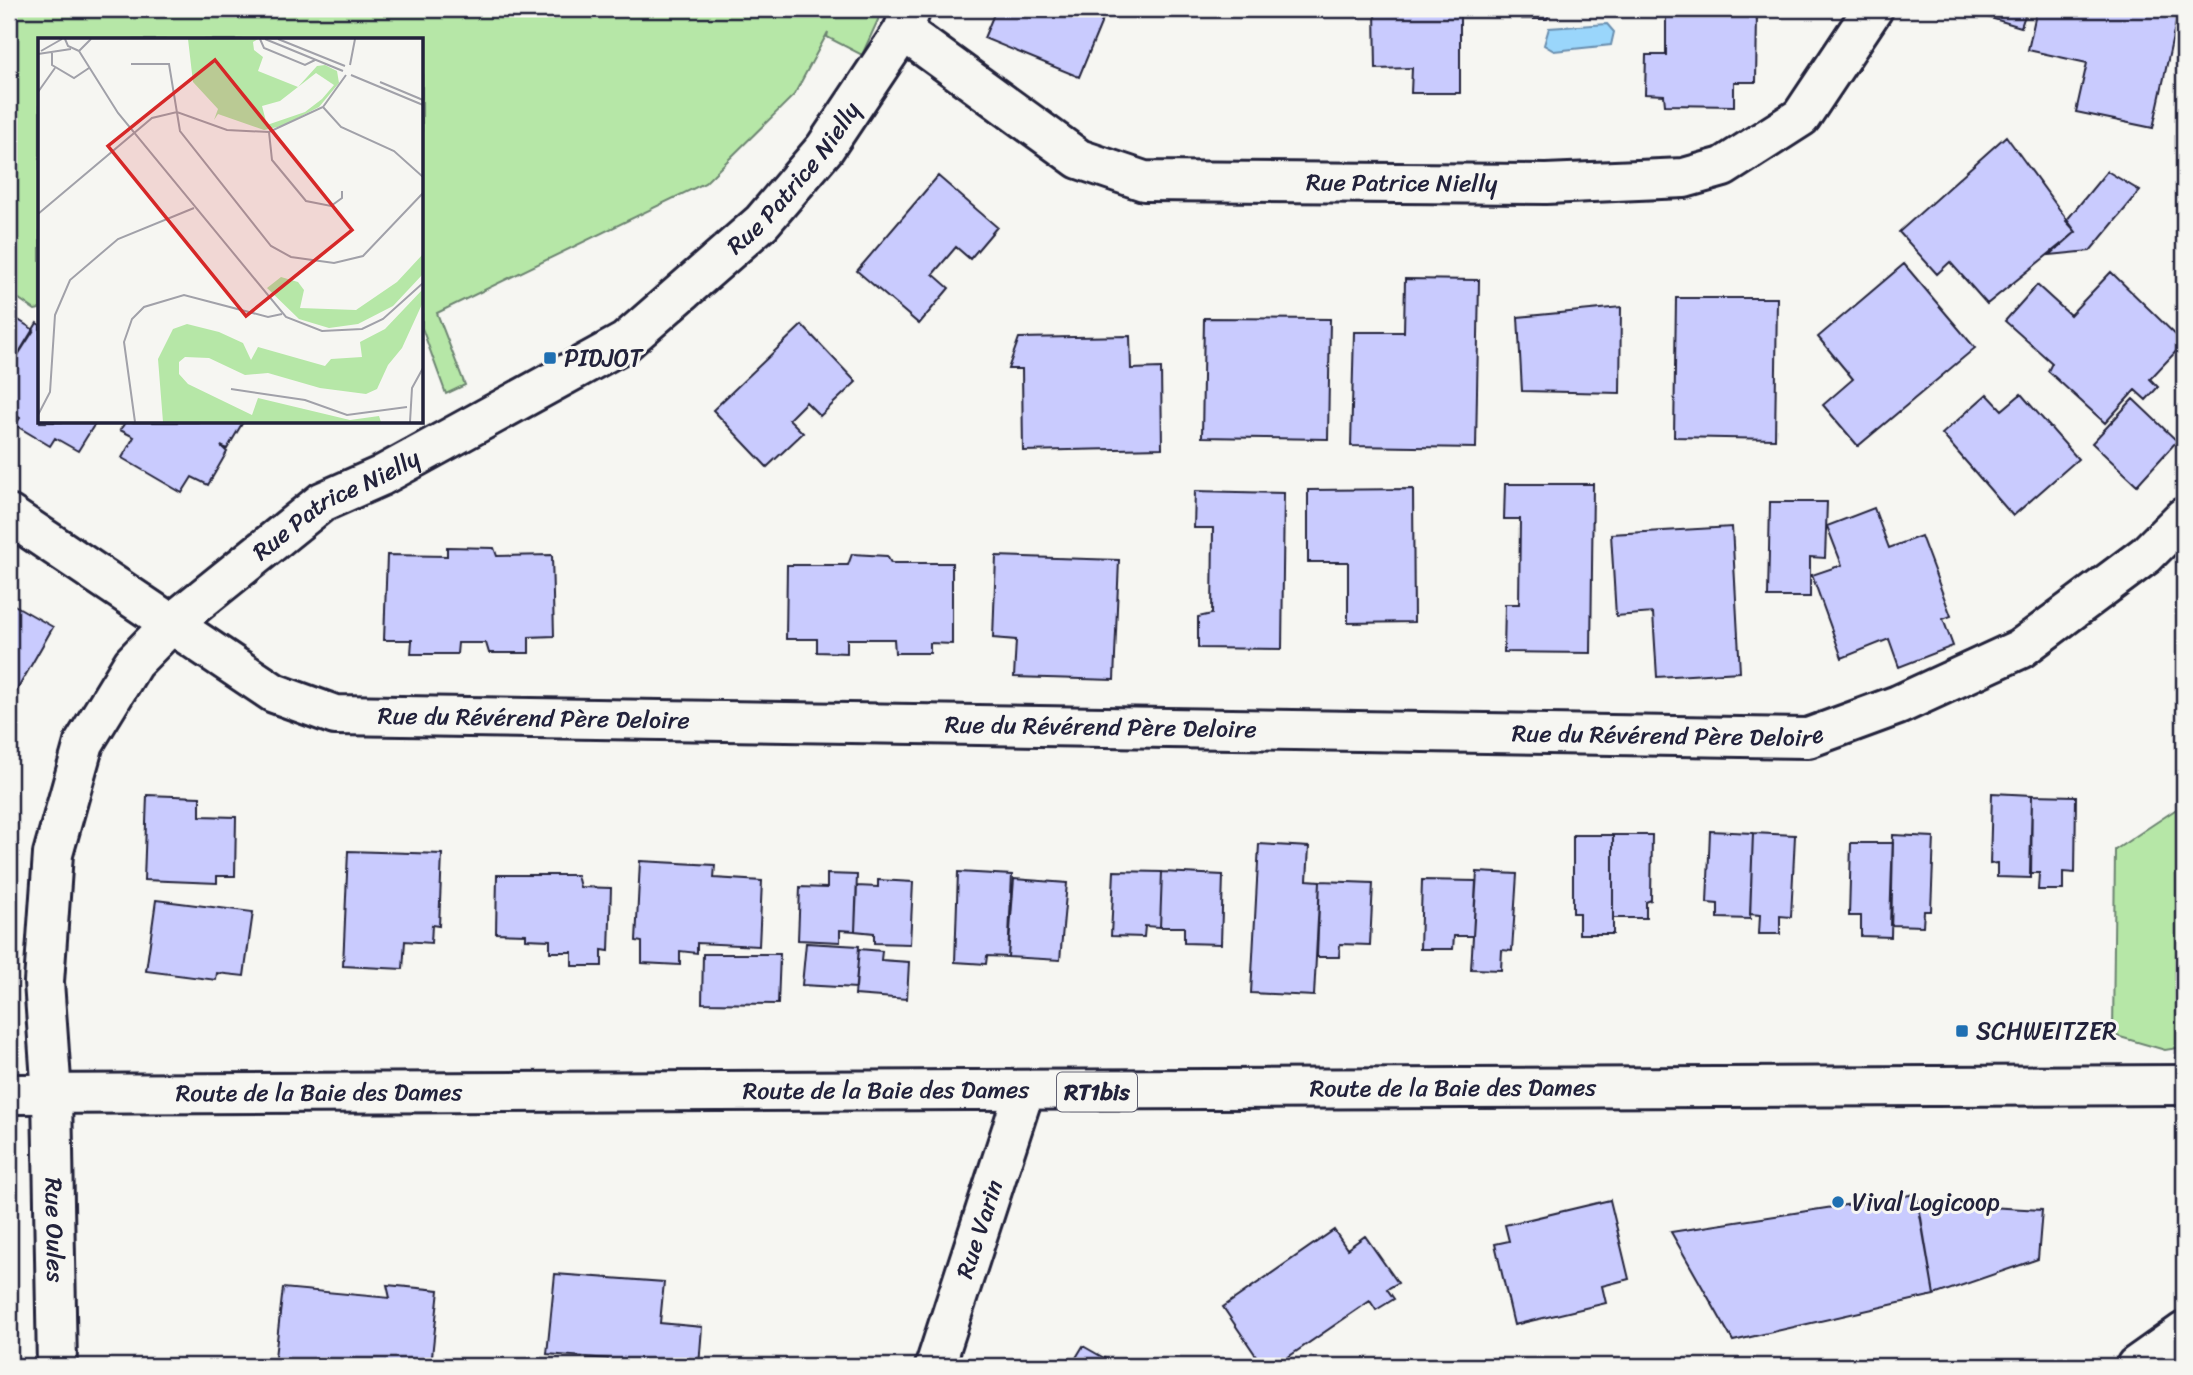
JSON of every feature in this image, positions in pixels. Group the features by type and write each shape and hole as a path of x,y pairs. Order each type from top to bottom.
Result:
{"street":[{"name":"Rue Patrice Nielly","path":"52,1095 44,982 53,854 84,743 133,663 172,623 322,502 381,476 625,342 762,222 825,148 907,20 1079,159 1144,181 1546,184 1684,178 1723,167 1801,117 1873,9"},
{"name":"Rue du Révérend Père Deloire","path":"9,515 274,693 335,716 1808,738 1898,705 2020,649 2146,555 2184,517"},
{"name":"Route de la Baie des Dames","path":"9,1094 1024,1092 2184,1084"},
{"name":"Rue Varin","path":"935,1366 1024,1092"},
{"name":"Rue Oules","path":"52,1095 57,1366"},
{"path":"2136,1366 2184,1332"}],"green space":[{"path":"9,9 883,9 862,55 827,37 828,32 794,95 705,183 437,313 465,385 446,394 424,334 424,38 38,38 38,309 9,292"},
{"path":"2184,804 2184,1047 2165,1050 2113,1035 2115,850"}],"water":[{"path":"1607,24 1614,32 1611,45 1554,51 1544,45 1549,28"}],"building":[{"path":"996,9 1107,9 1079,77 984,38"},
{"path":"1375,9 1460,9 1460,93 1411,93 1412,68 1376,69"},
{"path":"1522,9 1551,9 1547,19 1522,19"},
{"path":"1666,9 1736,9 1735,14 1757,14 1756,82 1734,82 1734,106 1665,105 1664,95 1645,94 1646,55 1666,55"},
{"path":"1960,9 2027,9 2021,27"},
{"path":"2037,9 2179,9 2153,128 2076,112 2087,63 2028,50"},
{"path":"2006,136 2076,232 1987,304 1950,262 1937,274 1899,232"},
{"path":"2107,171 2140,191 2090,251 2050,255 2076,232 2066,221"},
{"path":"938,176 997,227 970,259 956,247 933,274 949,288 919,324 857,271"},
{"path":"1904,264 1975,348 1858,446 1823,405 1853,379 1818,337"},
{"path":"2111,272 2184,343 2150,379 2158,387 2146,400 2135,390 2105,423 2048,371 2052,363 2005,321 2037,285 2070,315"},
{"path":"1405,279 1479,280 1476,448 1351,446 1354,332 1404,332"},
{"path":"1676,298 1777,298 1775,439 1674,437"},
{"path":"1621,307 1620,393 1522,391 1518,317"},
{"path":"9,314 34,330 9,369"},
{"path":"1204,318 1330,319 1328,439 1202,437"},
{"path":"37,323 38,424 95,424 78,451 55,438 50,446 15,425 20,418 9,411 9,369"},
{"path":"802,325 856,382 820,416 806,402 789,419 803,433 767,467 713,410"},
{"path":"1130,336 1131,369 1161,368 1162,448 1023,451 1022,369 1008,369 1019,338"},
{"path":"1987,394 2002,410 2021,394 2078,459 2013,516 1942,434"},
{"path":"2133,399 2177,441 2137,485 2092,443"},
{"path":"124,424 242,424 227,449 221,446 227,452 208,485 192,477 182,493 122,458 134,437 120,430"},
{"path":"1505,484 1593,484 1591,653 1504,652 1505,604 1519,604 1520,519 1504,519"},
{"path":"1413,489 1414,622 1348,623 1348,562 1308,562 1308,490"},
{"path":"1195,491 1284,493 1282,649 1198,648 1198,617 1212,614 1213,528 1194,528"},
{"path":"1770,502 1827,502 1825,558 1810,557 1810,597 1768,597"},
{"path":"1874,508 1889,548 1921,536 1951,616 1943,619 1953,646 1899,667 1889,639 1842,658 1812,575 1842,565 1827,526"},
{"path":"1732,527 1740,672 1657,677 1653,613 1616,616 1611,534"},
{"path":"447,547 494,548 497,556 552,555 554,636 529,637 529,653 489,653 486,643 458,643 457,654 411,654 412,640 384,640 387,555 447,556"},
{"path":"852,554 887,556 891,563 952,563 952,644 930,643 930,653 895,653 894,639 847,639 847,653 817,652 817,639 786,639 787,565 848,565"},
{"path":"996,556 1119,560 1114,680 1014,677 1016,640 993,638"},
{"path":"9,602 53,627 9,704"},
{"path":"1992,793 2032,795 2031,878 1997,877 1997,863 1990,864"},
{"path":"147,795 200,797 200,816 236,817 235,876 217,876 217,883 144,880"},
{"path":"2032,795 2076,796 2075,873 2063,872 2063,890 2038,890 2039,873 2030,873"},
{"path":"1710,831 1753,833 1750,919 1718,918 1718,904 1707,903"},
{"path":"1753,833 1795,835 1791,917 1780,916 1780,934 1759,934 1760,915 1750,914"},
{"path":"1573,835 1613,835 1613,934 1579,934 1579,913 1573,913"},
{"path":"1613,835 1652,835 1651,900 1646,902 1646,918 1613,918"},
{"path":"1893,835 1934,837 1931,911 1924,911 1923,926 1890,925"},
{"path":"1851,843 1893,843 1891,937 1861,936 1861,916 1849,916"},
{"path":"1259,844 1309,847 1307,880 1320,881 1314,996 1251,993"},
{"path":"348,851 442,854 439,926 432,925 431,943 405,941 403,969 343,966"},
{"path":"640,861 715,865 714,878 762,881 759,946 697,943 697,953 680,951 680,965 642,963 642,942 636,941"},
{"path":"1114,871 1162,872 1160,927 1145,926 1144,937 1111,936"},
{"path":"958,872 1012,875 1008,957 987,956 986,964 955,962"},
{"path":"1162,872 1223,875 1221,944 1184,943 1184,927 1160,927"},
{"path":"1477,872 1517,874 1512,951 1502,950 1501,970 1471,969"},
{"path":"827,874 857,875 855,931 840,930 840,942 798,940 800,887 827,888"},
{"path":"497,875 577,875 580,887 611,888 609,951 602,950 602,966 572,966 572,952 550,952 550,940 526,939 526,934 496,933"},
{"path":"1014,879 1067,883 1060,960 1008,957"},
{"path":"878,880 913,882 910,944 874,943 874,933 855,931 857,886 878,887"},
{"path":"1422,880 1476,881 1473,936 1454,936 1453,949 1420,949"},
{"path":"1320,881 1373,883 1370,945 1340,944 1339,957 1317,957"},
{"path":"156,900 253,912 244,976 217,973 216,980 146,971"},
{"path":"806,943 859,946 856,988 802,985"},
{"path":"859,949 882,951 881,960 909,962 907,999 855,995"},
{"path":"703,954 780,954 778,1004 702,1003"},
{"path":"1917,1194 1934,1295 1733,1341 1671,1232"},
{"path":"1610,1200 1629,1279 1602,1286 1606,1303 1514,1325 1495,1244 1509,1241 1505,1225"},
{"path":"1918,1203 2042,1210 2038,1259 1934,1295"},
{"path":"1334,1230 1347,1249 1365,1236 1398,1283 1387,1289 1394,1299 1376,1310 1370,1301 1275,1366 1263,1366 1223,1307"},
{"path":"555,1274 664,1282 660,1323 702,1327 699,1366 607,1366 608,1359 547,1354"},
{"path":"387,1285 439,1290 431,1366 369,1361 368,1366 274,1366 283,1288 390,1298"},
{"path":"1083,1346 1118,1366 1071,1366"}],"place":[{"name":"PIDJOT","path":"550,358"},
{"name":"SCHWEITZER","path":"1962,1031"},
{"name":"Vival Logicoop","path":"1838,1202"}]}
